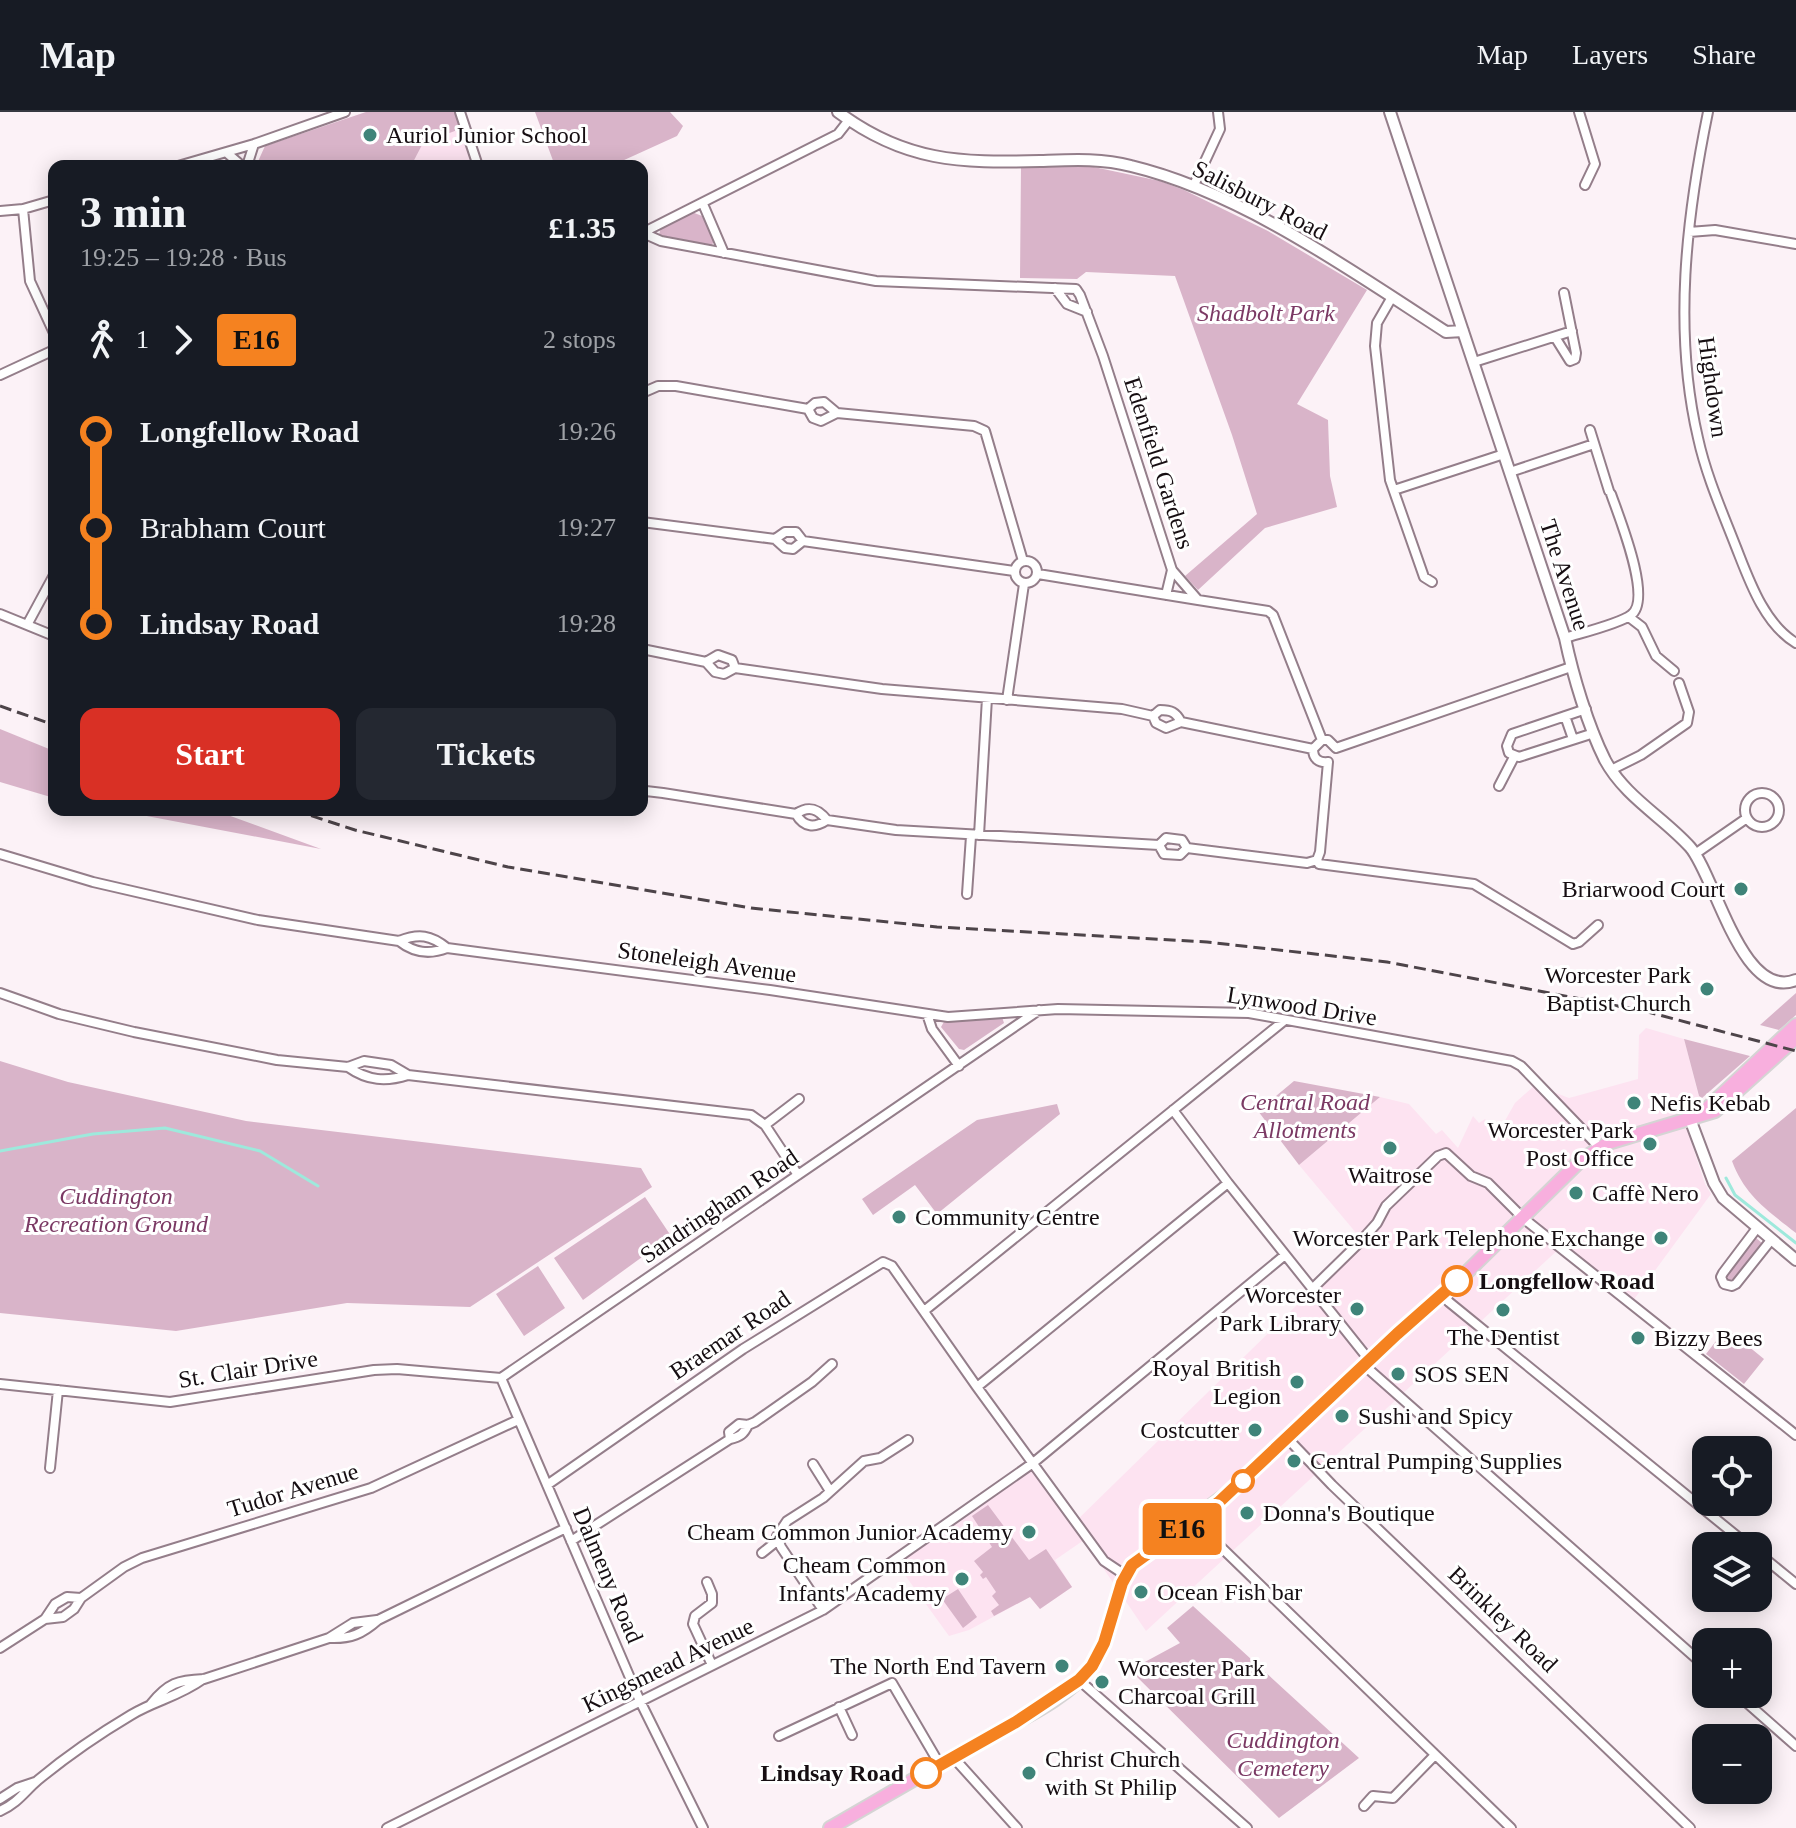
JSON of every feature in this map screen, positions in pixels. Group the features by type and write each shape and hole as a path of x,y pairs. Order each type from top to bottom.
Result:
{"main road":[{"path":"1695,1117 1796,1025"},
{"path":"830,1828 1016,1722 1079,1680 1092,1666 1104,1643 1125,1575 1138,1558 1219,1502 1523,1218 1572,1168 1599,1147 1715,1111 1796,1038"}],"street":[{"path":"201,160 345,112"},
{"path":"460,112 476,160"},
{"name":"Salisbury Road","path":"838,112 894,145 927,156 982,161 1090,160 1128,165 1194,185 1266,221 1446,332 1463,331"},
{"path":"1194,185 1220,129 1218,112"},
{"name":"The Avenue","path":"1390,112 1565,638 1571,667 1594,733 1611,770 1629,793 1695,854 1705,868 1740,948 1772,980 1783,983 1796,980"},
{"path":"1579,112 1595,164 1585,185"},
{"name":"Highdown","path":"1708,112 1689,232 1683,303 1689,385 1698,438 1725,519 1751,583 1776,625 1796,643"},
{"path":"648,230 838,134 849,120"},
{"path":"247,160 254,144"},
{"path":"227,153 236,160"},
{"path":"0,211 48,202"},
{"path":"703,204 724,253"},
{"path":"23,209 30,281 48,320"},
{"path":"1689,232 1715,230 1796,244"},
{"name":"Edenfield Gardens","path":"648,236 661,241 876,281 1076,289 1087,312 1172,570 1198,600"},
{"path":"1055,288 1067,304 1087,312"},
{"path":"1555,337 1566,358 1572,361 1576,353 1564,293"},
{"path":"1392,297 1377,323 1375,346 1390,480 1424,577 1432,582"},
{"path":"1474,362 1572,331"},
{"path":"0,375 48,353"},
{"path":"648,390 658,386 676,386 808,409"},
{"path":"808,409 815,403 824,402 837,413"},
{"path":"808,409 813,418 821,421 837,413 974,426 985,431 1023,561"},
{"path":"1565,638 1629,617 1639,602 1638,585 1590,430"},
{"path":"1510,472 1594,444"},
{"path":"1394,490 1504,454"},
{"path":"648,523 775,539 796,532 803,541 1014,571"},
{"path":"775,539 785,548 793,549 803,541"},
{"path":"1014,571 1023,561"},
{"path":"1023,561 1032,563 1038,574"},
{"path":"1166,595 1172,570"},
{"path":"1014,571 1015,577 1024,584 1030,583 1038,574"},
{"path":"1038,574 1268,611 1273,615 1322,740"},
{"path":"1007,700 1024,584"},
{"path":"27,625 48,586"},
{"path":"0,614 48,634"},
{"path":"1629,617 1644,630 1656,656 1674,671"},
{"path":"648,650 706,662 715,672 724,674 735,668 882,689 1122,709 1153,716"},
{"path":"706,662 718,655 732,660 735,668"},
{"path":"1336,748 1571,667"},
{"path":"1611,770 1641,755 1687,723 1689,712 1679,683"},
{"path":"967,894 987,698"},
{"path":"1514,757 1507,746 1512,734 1586,709"},
{"path":"1153,716 1160,710 1169,710 1176,713 1181,722"},
{"path":"1153,716 1156,723 1166,728 1181,722 1313,749"},
{"path":"1565,716 1573,739"},
{"path":"1514,757 1594,733"},
{"path":"1313,749 1322,740 1328,740 1336,748"},
{"path":"1313,749 1315,759 1321,763 1334,759 1336,748"},
{"path":"1499,786 1514,757"},
{"path":"1317,860 1328,762"},
{"path":"648,791 796,814 812,808 820,811 827,820"},
{"path":"1769,794 1777,801 1780,812 1770,825 1759,827 1747,818 1746,804 1753,795 1769,794"},
{"path":"796,814 801,823 809,826 827,820 896,830 1159,845 1166,838 1174,838 1182,840 1187,848"},
{"path":"1695,854 1747,818"},
{"path":"1159,845 1164,854 1172,856 1180,855 1187,848"},
{"path":"1187,848 1307,863 1317,860"},
{"name":"Stoneleigh Avenue","path":"0,854 93,882 258,920 399,941 409,949 422,952 435,953 447,948 927,1014 961,1016"},
{"path":"1317,860 1319,864 1474,884 1573,944 1598,925"},
{"name":"Stoneleigh Avenue","path":"399,941 413,935 425,935 437,939 447,948"},
{"path":"0,993 59,1014 134,1032 277,1060 348,1067 364,1061 391,1065 408,1075"},
{"name":"Lynwood Drive","path":"961,1016 1040,1010 1249,1013 1517,1063 1599,1147"},
{"name":"Sandringham Road","path":"501,1378 1040,1010"},
{"path":"927,1014 932,1029 959,1066"},
{"path":"924,1311 1285,1020"},
{"path":"348,1067 363,1077 391,1080 408,1075 751,1115 765,1125 798,1175"},
{"path":"765,1125 778,1108 799,1099"},
{"path":"1173,1110 1368,1363 1692,1654"},
{"path":"1695,1117 1719,1192 1729,1205 1796,1260"},
{"path":"1312,1289 1377,1223 1386,1206 1438,1156 1449,1154 1471,1176 1488,1183 1523,1218 1796,1435"},
{"path":"977,1387 1228,1183"},
{"path":"1757,1228 1723,1273 1724,1284 1736,1284 1771,1240"},
{"name":"Kingsmead Avenue","path":"387,1828 823,1610 1033,1463 1285,1255"},
{"name":"Braemar Road","path":"547,1485 743,1349 883,1262 892,1266 1104,1561 1125,1575"},
{"path":"1442,1294 1732,1532"},
{"path":"571,1541 744,1433 748,1425 812,1382 832,1364"},
{"name":"St. Clair Drive","path":"0,1384 170,1402 374,1370 397,1369 501,1378"},
{"name":"Dalmeny Road","path":"501,1378 640,1701 703,1828"},
{"path":"50,1468 58,1390"},
{"name":"Tudor Avenue","path":"45,1619 63,1617 74,1609 81,1598 142,1558 371,1488 518,1420"},
{"name":"Brinkley Road","path":"1288,1439 1690,1828"},
{"path":"762,1553 777,1541 787,1521 830,1491 861,1457 880,1458 908,1440"},
{"path":"813,1464 830,1491"},
{"path":"1194,1521 1511,1828"},
{"path":"0,1811 21,1799 35,1782 151,1704 164,1688 184,1680 204,1679 329,1638 357,1636 378,1620 566,1528"},
{"path":"777,1541 823,1610"},
{"path":"1772,1564 1796,1584"},
{"path":"707,1582 712,1603 695,1616 693,1624 712,1665"},
{"name":"Tudor Avenue","path":"0,1648 45,1619 55,1604 67,1597 81,1598"},
{"path":"1079,1680 1247,1828"},
{"path":"779,1736 892,1683 940,1765"},
{"path":"839,1707 852,1735"},
{"path":"1753,1708 1796,1746"},
{"path":"1364,1806 1373,1796 1393,1798 1435,1755"},
{"path":"953,1757 1017,1828"},
{"path":"0,1799 17,1788 35,1782"}],"shaded area":[{"name":"Auriol Junior School","path":"366,112 455,112 470,160 259,160 265,146"},
{"path":"1646,1028 1684,1039 1701,1105 1681,1111 1711,1194 1632,1302 1561,1247 1146,1631 1084,1540 1055,1560 1072,1587 1040,1609 1030,1597 969,1630 949,1636 894,1560 1031,1466 1073,1524 1299,1303 1357,1234 1299,1165 1380,1097 1409,1104 1436,1134 1442,1130 1458,1148 1473,1116 1479,1123 1485,1119 1498,1133 1515,1103 1535,1085 1569,1098 1638,1079 1639,1035"}],"green space":[{"name":"Auriol Junior School","path":"366,112 455,112 460,129 423,143 414,160 259,160 265,146"},
{"path":"535,112 670,112 683,126 677,136 624,160 553,160"},
{"name":"Shadbolt Park","path":"1021,166 1089,166 1160,181 1268,231 1367,290 1297,404 1328,420 1330,476 1337,507 1265,528 1198,590 1185,576 1257,514 1175,276 1086,272 1077,279 1020,278"},
{"path":"692,212 702,216 714,241 712,245 659,235 661,227"},
{"path":"0,729 48,749 48,796 0,782"},
{"path":"147,816 230,816 321,849"},
{"path":"1796,993 1796,1015 1779,1030 1760,1025"},
{"path":"1002,1017 1004,1023 964,1050 959,1049 941,1027 945,1020"},
{"path":"1684,1039 1750,1056 1702,1098"},
{"name":"Cuddington Recreation Ground","path":"0,1061 68,1082 246,1121 641,1168 652,1187 470,1307 347,1303 176,1331 0,1313"},
{"name":"Central Road Allotments","path":"1294,1081 1380,1097 1299,1165 1258,1111"},
{"path":"1057,1104 1060,1114 937,1214 915,1185 873,1215 862,1199 977,1120"},
{"path":"1796,1108 1796,1233 1750,1193 1732,1161"},
{"path":"645,1197 671,1236 583,1300 554,1258"},
{"path":"1755,1237 1763,1244 1734,1281 1725,1280 1726,1275"},
{"path":"538,1266 565,1308 524,1336 496,1294"},
{"path":"1726,1328 1764,1359 1744,1384 1706,1354"},
{"path":"988,1505 1029,1560 1046,1549 1072,1587 1040,1609 1030,1597 994,1616 991,1611 999,1605 992,1596 996,1592 986,1577 983,1579 980,1575 983,1572 974,1561 992,1547 972,1516"},
{"path":"958,1589 977,1617 963,1628 942,1599"},
{"name":"Cuddington Cemetery","path":"1193,1606 1359,1758 1279,1818 1130,1670 1180,1643 1167,1628"}],"waterway":[{"path":"0,1151 93,1134 165,1128 260,1151 318,1186"},
{"path":"1726,1178 1735,1195 1796,1243"}],"railway":[{"path":"0,706 48,723"},
{"path":"312,816 355,830 508,867 751,908 937,927 1207,942 1387,962 1644,1011 1796,1051"}],"bus line":[{"name":"E16","path":"926,1773 1016,1722 1079,1680 1092,1666 1104,1643 1125,1575 1138,1558 1219,1502 1457,1281"}],"place":[{"name":"Auriol Junior School","path":"370,135"},
{"name":"Briarwood Court","path":"1741,889"},
{"name":"Worcester Park Baptist Church","path":"1707,989"},
{"name":"Nefis Kebab","path":"1634,1103"},
{"name":"Worcester Park Post Office","path":"1650,1144"},
{"name":"Waitrose","path":"1390,1148"},
{"name":"Caffè Nero","path":"1576,1193"},
{"name":"Community Centre","path":"899,1217"},
{"name":"Worcester Park Telephone Exchange","path":"1661,1238"},
{"name":"Longfellow Road","path":"1457,1281"},
{"name":"Worcester Park Library","path":"1357,1309"},
{"name":"The Dentist","path":"1503,1310"},
{"name":"Bizzy Bees","path":"1638,1338"},
{"name":"SOS SEN","path":"1398,1374"},
{"name":"Royal British Legion","path":"1297,1382"},
{"name":"Sushi and Spicy","path":"1342,1416"},
{"name":"Costcutter","path":"1255,1430"},
{"name":"Central Pumping Supplies","path":"1294,1461"},
{"name":"Donna's Boutique","path":"1247,1513"},
{"name":"Cheam Common Junior Academy","path":"1029,1532"},
{"name":"Cheam Common Infants' Academy","path":"962,1579"},
{"name":"Ocean Fish bar","path":"1141,1592"},
{"name":"The North End Tavern","path":"1062,1666"},
{"name":"Worcester Park Charcoal Grill","path":"1102,1682"},
{"name":"Lindsay Road","path":"926,1773"},
{"name":"Christ Church with St Philip","path":"1029,1773"}]}
